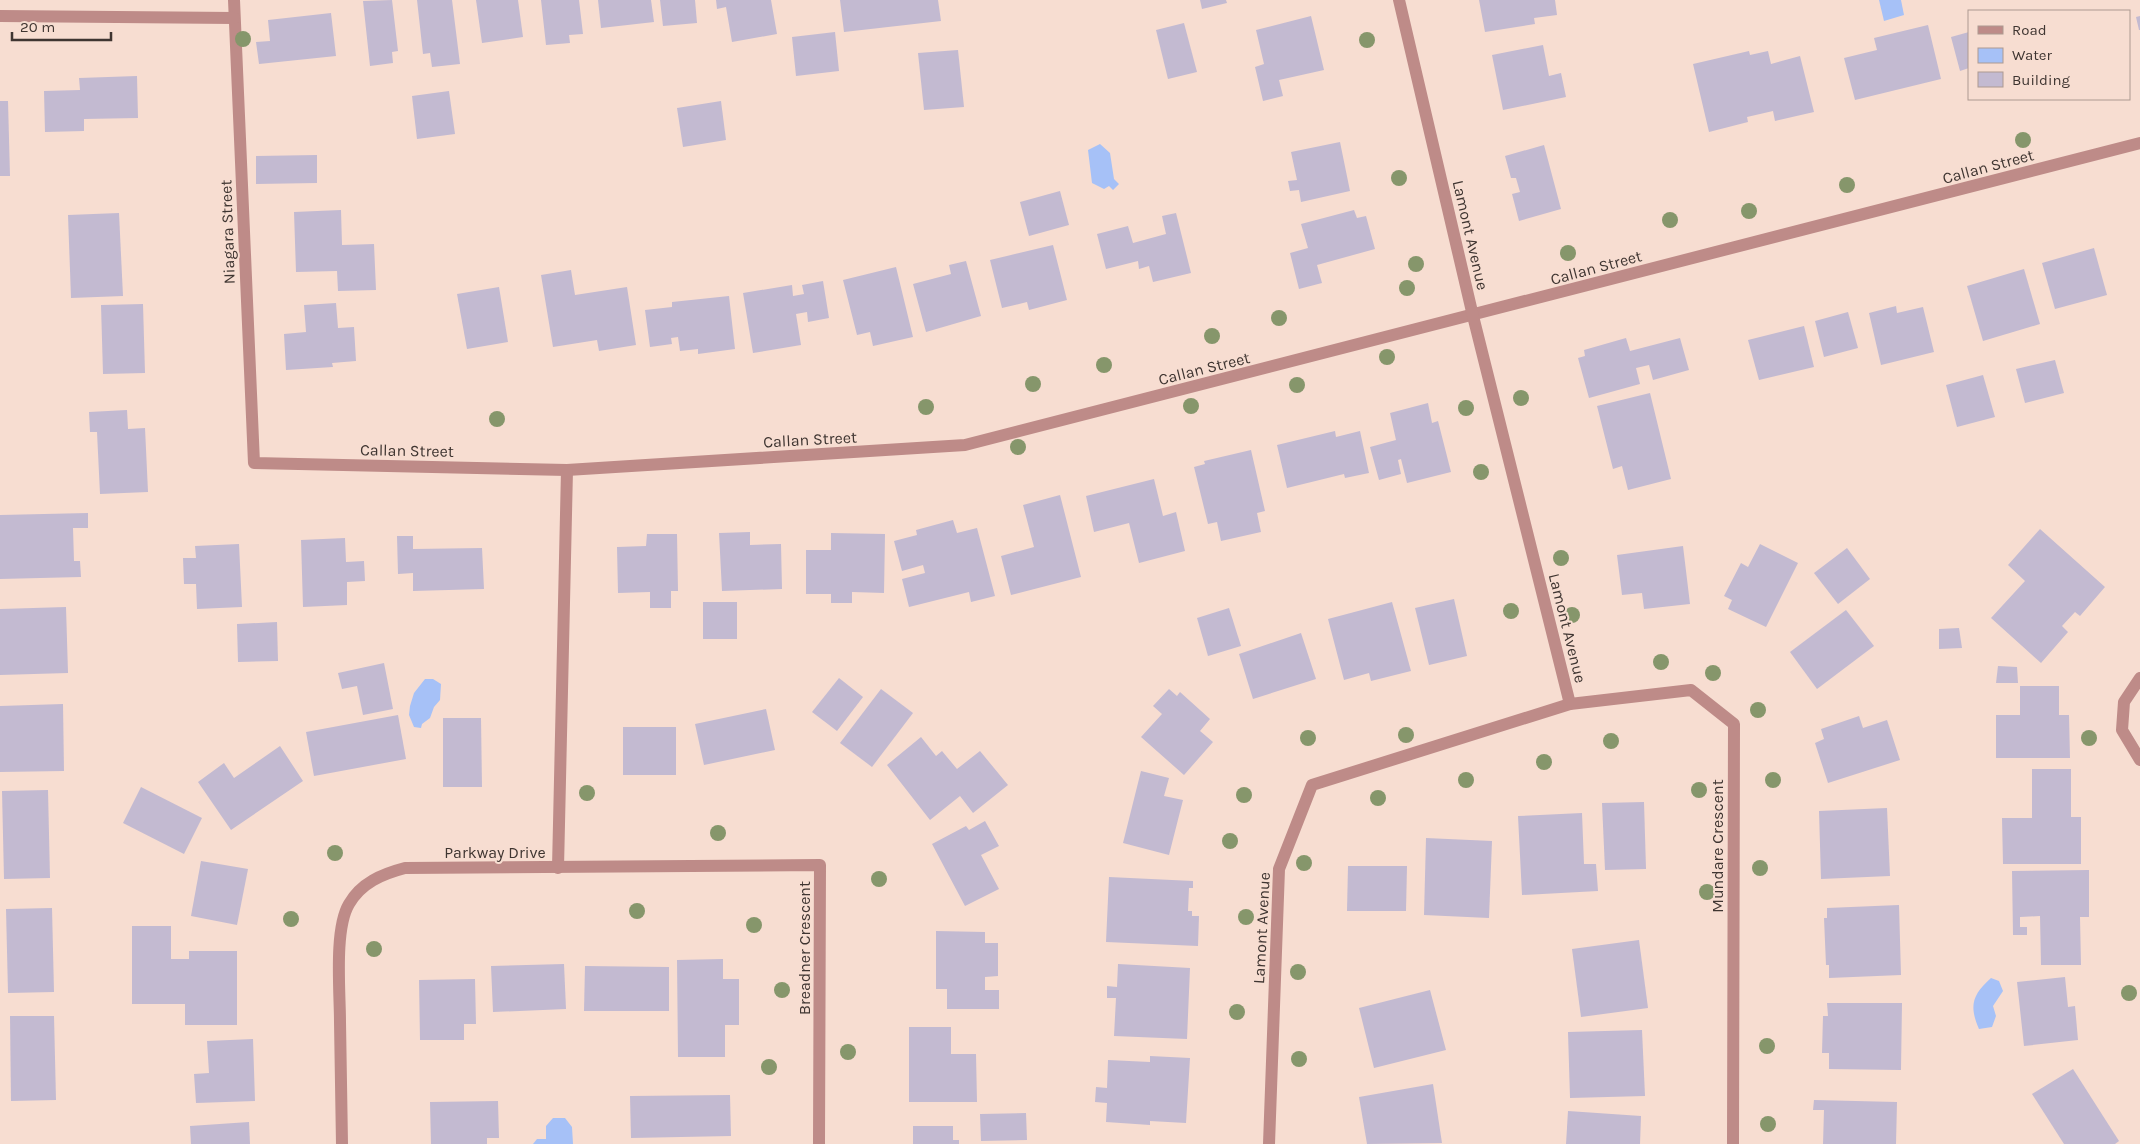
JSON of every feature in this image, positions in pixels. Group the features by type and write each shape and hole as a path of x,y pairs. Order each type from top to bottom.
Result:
{"street":[{"name":"Niagara Street","path":"234,0 254,464"},
{"name":"Lamont Avenue","path":"1269,1144 1279,869 1312,785 1570,704 1473,316 1399,0"},
{"path":"0,16 234,18"},
{"name":"Callan Street","path":"254,464 567,470 965,446 2140,143"},
{"name":"Parkway Drive","path":"342,1144 340,950 348,906 357,892 380,875 405,868 558,868 567,470"},
{"path":"2140,678 2124,702 2122,730 2140,760"},
{"name":"Mundare Crescent","path":"1570,704 1691,690 1734,724 1733,1144"},
{"name":"Breadner Crescent","path":"558,868 820,865 819,1144"}],"water":[{"path":"1879,0 1901,0 1904,15 1884,21"},
{"path":"1100,144 1110,153 1114,179 1119,184 1113,190 1109,186 1104,189 1092,183 1088,150"},
{"path":"425,679 433,679 441,684 440,700 434,707 430,718 422,724 421,728 414,727 409,715 410,706 414,693"},
{"path":"1991,978 1999,981 2003,991 1993,1006 1996,1016 1992,1027 1979,1029 1974,1014 1974,1001 1980,990"},
{"path":"553,1118 565,1118 572,1127 573,1144 533,1144 537,1139 546,1139 546,1126"}],"building":[{"path":"392,0 398,51 392,52 393,63 370,66 363,1"},
{"path":"417,0 452,0 460,64 432,67 430,53 423,54"},
{"path":"476,0 518,0 523,37 482,43"},
{"path":"541,0 579,0 583,34 569,35 570,43 546,45"},
{"path":"598,0 651,0 654,22 601,28"},
{"path":"660,0 695,0 697,23 663,26"},
{"path":"716,0 771,0 777,34 732,42 726,7 717,9"},
{"path":"840,0 938,0 941,21 844,32"},
{"path":"1200,0 1226,0 1227,3 1202,9"},
{"path":"1479,0 1555,0 1557,15 1534,18 1535,24 1485,32"},
{"path":"331,13 336,56 259,64 256,42 270,41 268,20"},
{"path":"1311,16 1324,70 1279,80 1283,96 1263,101 1255,67 1264,64 1256,30"},
{"path":"2140,16 2140,30 2139,30 2136,17"},
{"path":"1184,23 1197,72 1168,79 1156,30"},
{"path":"1928,25 1941,79 1855,100 1844,58 1877,50 1874,38"},
{"path":"835,32 839,71 796,76 792,37"},
{"path":"1968,32 1968,68 1960,71 1951,37"},
{"path":"1543,45 1549,76 1561,73 1566,97 1503,110 1492,55"},
{"path":"958,50 964,107 924,110 918,53"},
{"path":"1749,51 1750,55 1768,51 1771,64 1800,56 1814,112 1775,121 1773,111 1747,117 1748,122 1709,132 1693,64"},
{"path":"137,76 138,118 84,119 84,131 45,132 44,91 80,90 79,78"},
{"path":"449,91 455,134 417,139 412,96"},
{"path":"0,101 8,101 10,176 0,176"},
{"path":"721,101 726,140 683,147 677,108"},
{"path":"1340,142 1350,191 1301,202 1299,190 1290,191 1288,181 1297,180 1291,152"},
{"path":"1544,145 1561,209 1519,221 1512,194 1520,192 1516,178 1511,178 1505,156"},
{"path":"317,155 317,183 256,184 256,156"},
{"path":"1060,191 1069,225 1029,236 1020,202"},
{"path":"341,210 342,245 374,244 376,290 338,291 337,271 296,272 294,212"},
{"path":"1354,210 1357,218 1366,216 1375,249 1317,265 1322,283 1299,289 1290,253 1308,248 1301,224"},
{"path":"119,213 123,296 71,298 68,215"},
{"path":"1176,213 1191,273 1153,282 1149,266 1139,269 1138,261 1106,269 1097,234 1128,226 1133,243 1166,234 1162,216"},
{"path":"1053,245 1067,300 1029,310 1027,302 1002,308 990,260"},
{"path":"2094,248 2107,295 2055,309 2042,263"},
{"path":"966,261 981,316 926,332 913,284 951,274 949,265"},
{"path":"896,267 913,337 873,346 870,332 857,335 843,280"},
{"path":"2024,269 2040,324 1983,341 1967,286"},
{"path":"571,270 575,295 627,287 636,345 599,351 597,340 553,347 541,275"},
{"path":"823,281 829,318 808,322 807,312 796,314 801,345 753,353 743,293 792,285 793,296 804,294 802,285"},
{"path":"499,287 508,342 467,349 457,294"},
{"path":"729,296 735,349 698,354 698,349 680,351 678,337 671,338 672,344 650,347 645,310 672,307 672,302"},
{"path":"336,303 338,328 354,327 356,361 332,363 333,367 286,370 284,334 306,332 304,305"},
{"path":"143,304 145,373 103,374 101,305"},
{"path":"1896,306 1897,313 1923,307 1934,352 1881,365 1869,313"},
{"path":"1848,312 1858,348 1824,357 1815,321"},
{"path":"1804,326 1814,367 1759,380 1748,340"},
{"path":"1626,338 1630,351 1680,338 1689,370 1653,380 1649,365 1636,368 1640,384 1589,398 1578,358 1585,356 1584,350"},
{"path":"2055,360 2064,393 2025,403 2016,369"},
{"path":"1983,375 1995,417 1957,427 1946,385"},
{"path":"1650,393 1671,479 1628,490 1622,466 1613,469 1597,406"},
{"path":"1428,403 1432,423 1438,421 1451,472 1407,483 1401,459 1398,460 1401,474 1379,480 1370,447 1396,440 1390,413"},
{"path":"127,410 128,429 145,428 148,492 100,494 97,432 90,432 89,412"},
{"path":"1335,431 1336,437 1360,431 1369,473 1345,478 1344,474 1287,488 1277,445"},
{"path":"1251,450 1265,511 1257,513 1261,532 1221,541 1217,522 1208,524 1194,467 1205,464 1204,461"},
{"path":"1154,479 1163,516 1176,512 1185,551 1139,563 1129,523 1094,532 1086,496"},
{"path":"1060,495 1081,577 1011,595 1001,556 1034,547 1023,505"},
{"path":"88,513 88,528 73,528 74,561 80,561 81,577 0,579 0,515"},
{"path":"953,520 957,533 977,528 995,596 971,602 969,592 909,607 902,579 925,573 923,565 902,571 894,541 917,535 916,530"},
{"path":"2040,529 2105,587 2080,616 2075,612 2062,626 2068,632 2041,663 1991,618 2025,581 2008,565"},
{"path":"750,532 750,545 781,544 782,589 722,591 719,533"},
{"path":"831,533 885,534 884,593 852,592 852,603 831,603 831,594 806,594 806,550 831,550"},
{"path":"647,534 677,534 678,591 671,591 671,608 650,608 650,592 618,593 617,547 646,546"},
{"path":"397,536 413,536 413,549 482,548 484,589 413,591 413,573 398,574"},
{"path":"345,538 346,562 364,561 365,581 347,582 347,605 303,607 301,540"},
{"path":"239,544 242,607 197,609 196,584 184,584 183,558 196,558 195,546"},
{"path":"1760,544 1798,563 1766,627 1728,609 1732,600 1724,596 1741,563 1748,567"},
{"path":"1683,546 1690,604 1644,609 1642,593 1622,595 1617,555"},
{"path":"1847,548 1870,579 1838,604 1814,573"},
{"path":"1454,599 1467,656 1429,665 1415,608"},
{"path":"703,602 737,602 737,639 703,639"},
{"path":"1392,602 1411,671 1371,681 1369,673 1344,680 1328,619"},
{"path":"66,607 68,673 0,675 0,609"},
{"path":"1229,608 1241,646 1208,656 1197,618"},
{"path":"1846,610 1874,646 1817,689 1790,652"},
{"path":"277,622 278,661 238,662 237,624"},
{"path":"1959,628 1962,648 1939,649 1939,629"},
{"path":"1301,633 1316,679 1253,699 1239,654"},
{"path":"384,663 393,709 363,715 357,686 342,689 338,673"},
{"path":"1998,666 2017,667 2018,683 1996,683"},
{"path":"839,678 863,697 837,731 812,712"},
{"path":"2020,686 2059,686 2059,715 2069,715 2070,758 1996,758 1996,715 2020,715"},
{"path":"881,689 913,713 872,767 840,743"},
{"path":"1169,689 1177,696 1180,692 1210,719 1200,731 1213,742 1184,775 1141,737 1162,714 1153,706"},
{"path":"63,704 64,771 0,772 0,706"},
{"path":"766,709 775,750 704,765 695,724"},
{"path":"398,715 406,759 314,776 306,732"},
{"path":"1859,716 1863,728 1887,720 1900,760 1828,783 1815,743 1824,739 1821,729"},
{"path":"443,718 481,718 482,787 443,787"},
{"path":"623,727 676,727 676,775 623,775"},
{"path":"921,737 936,756 942,751 957,769 980,751 1008,785 973,813 960,796 930,820 887,765"},
{"path":"280,746 303,781 231,830 198,782 224,763 234,778"},
{"path":"2032,769 2071,769 2071,817 2081,817 2081,864 2003,864 2002,818 2032,818"},
{"path":"1141,771 1169,778 1164,796 1183,800 1169,855 1123,843"},
{"path":"141,787 202,818 184,854 123,823"},
{"path":"48,790 50,878 4,879 2,791"},
{"path":"1644,802 1646,869 1605,870 1602,803"},
{"path":"1887,808 1890,876 1821,879 1819,811"},
{"path":"1582,813 1584,864 1596,864 1598,891 1522,895 1518,816"},
{"path":"985,821 999,846 981,855 999,889 965,906 932,844 966,826 969,830"},
{"path":"1426,838 1492,841 1489,918 1424,915"},
{"path":"201,861 248,869 237,925 191,916"},
{"path":"1348,866 1407,866 1406,911 1347,911"},
{"path":"2089,870 2089,917 2080,917 2081,965 2041,965 2040,916 2020,917 2020,927 2027,927 2027,935 2013,935 2012,871"},
{"path":"1109,877 1193,881 1193,888 1189,888 1188,911 1192,911 1192,916 1199,916 1198,946 1106,942"},
{"path":"1899,905 1901,975 1829,978 1829,965 1826,965 1824,918 1827,918 1827,908"},
{"path":"52,908 54,992 8,993 6,909"},
{"path":"132,926 171,926 171,959 189,959 189,951 237,951 237,1025 185,1025 185,1004 132,1004"},
{"path":"936,931 985,932 985,943 998,943 998,976 985,977 985,990 999,990 999,1009 947,1009 947,989 936,989"},
{"path":"1639,940 1648,1008 1581,1017 1572,949"},
{"path":"723,959 723,979 739,979 739,1025 725,1025 725,1057 678,1057 677,960"},
{"path":"564,964 566,1009 493,1012 491,966"},
{"path":"1118,964 1190,968 1187,1039 1114,1036 1116,998 1107,998 1107,986 1117,987"},
{"path":"585,966 669,967 669,1011 584,1011"},
{"path":"2065,977 2068,1007 2075,1006 2078,1040 2024,1046 2017,982"},
{"path":"475,979 476,1024 464,1024 464,1040 420,1040 419,980"},
{"path":"1430,990 1446,1050 1374,1068 1359,1008"},
{"path":"1827,1003 1902,1003 1901,1070 1829,1069 1829,1053 1822,1053 1823,1016 1828,1016"},
{"path":"10,1016 54,1016 56,1100 11,1101"},
{"path":"909,1027 951,1027 951,1054 976,1054 977,1102 909,1102"},
{"path":"1642,1030 1645,1096 1570,1098 1568,1032"},
{"path":"253,1039 255,1101 196,1103 194,1074 209,1073 207,1041"},
{"path":"1150,1056 1190,1058 1186,1123 1150,1121 1150,1125 1106,1122 1107,1103 1095,1102 1096,1087 1107,1088 1108,1060 1150,1062"},
{"path":"2073,1069 2119,1141 2115,1144 2064,1144 2032,1094"},
{"path":"1433,1084 1442,1143 1367,1144 1359,1097"},
{"path":"730,1095 731,1136 631,1138 630,1096"},
{"path":"1814,1100 1897,1102 1896,1144 1823,1144 1824,1110 1813,1110"},
{"path":"498,1101 499,1138 487,1138 487,1144 431,1144 430,1102"},
{"path":"1568,1111 1641,1116 1640,1144 1566,1144"},
{"path":"1026,1113 1027,1140 981,1141 980,1114"},
{"path":"249,1122 250,1144 191,1144 190,1126"},
{"path":"913,1126 953,1126 953,1140 959,1140 959,1144 913,1144"}]}
